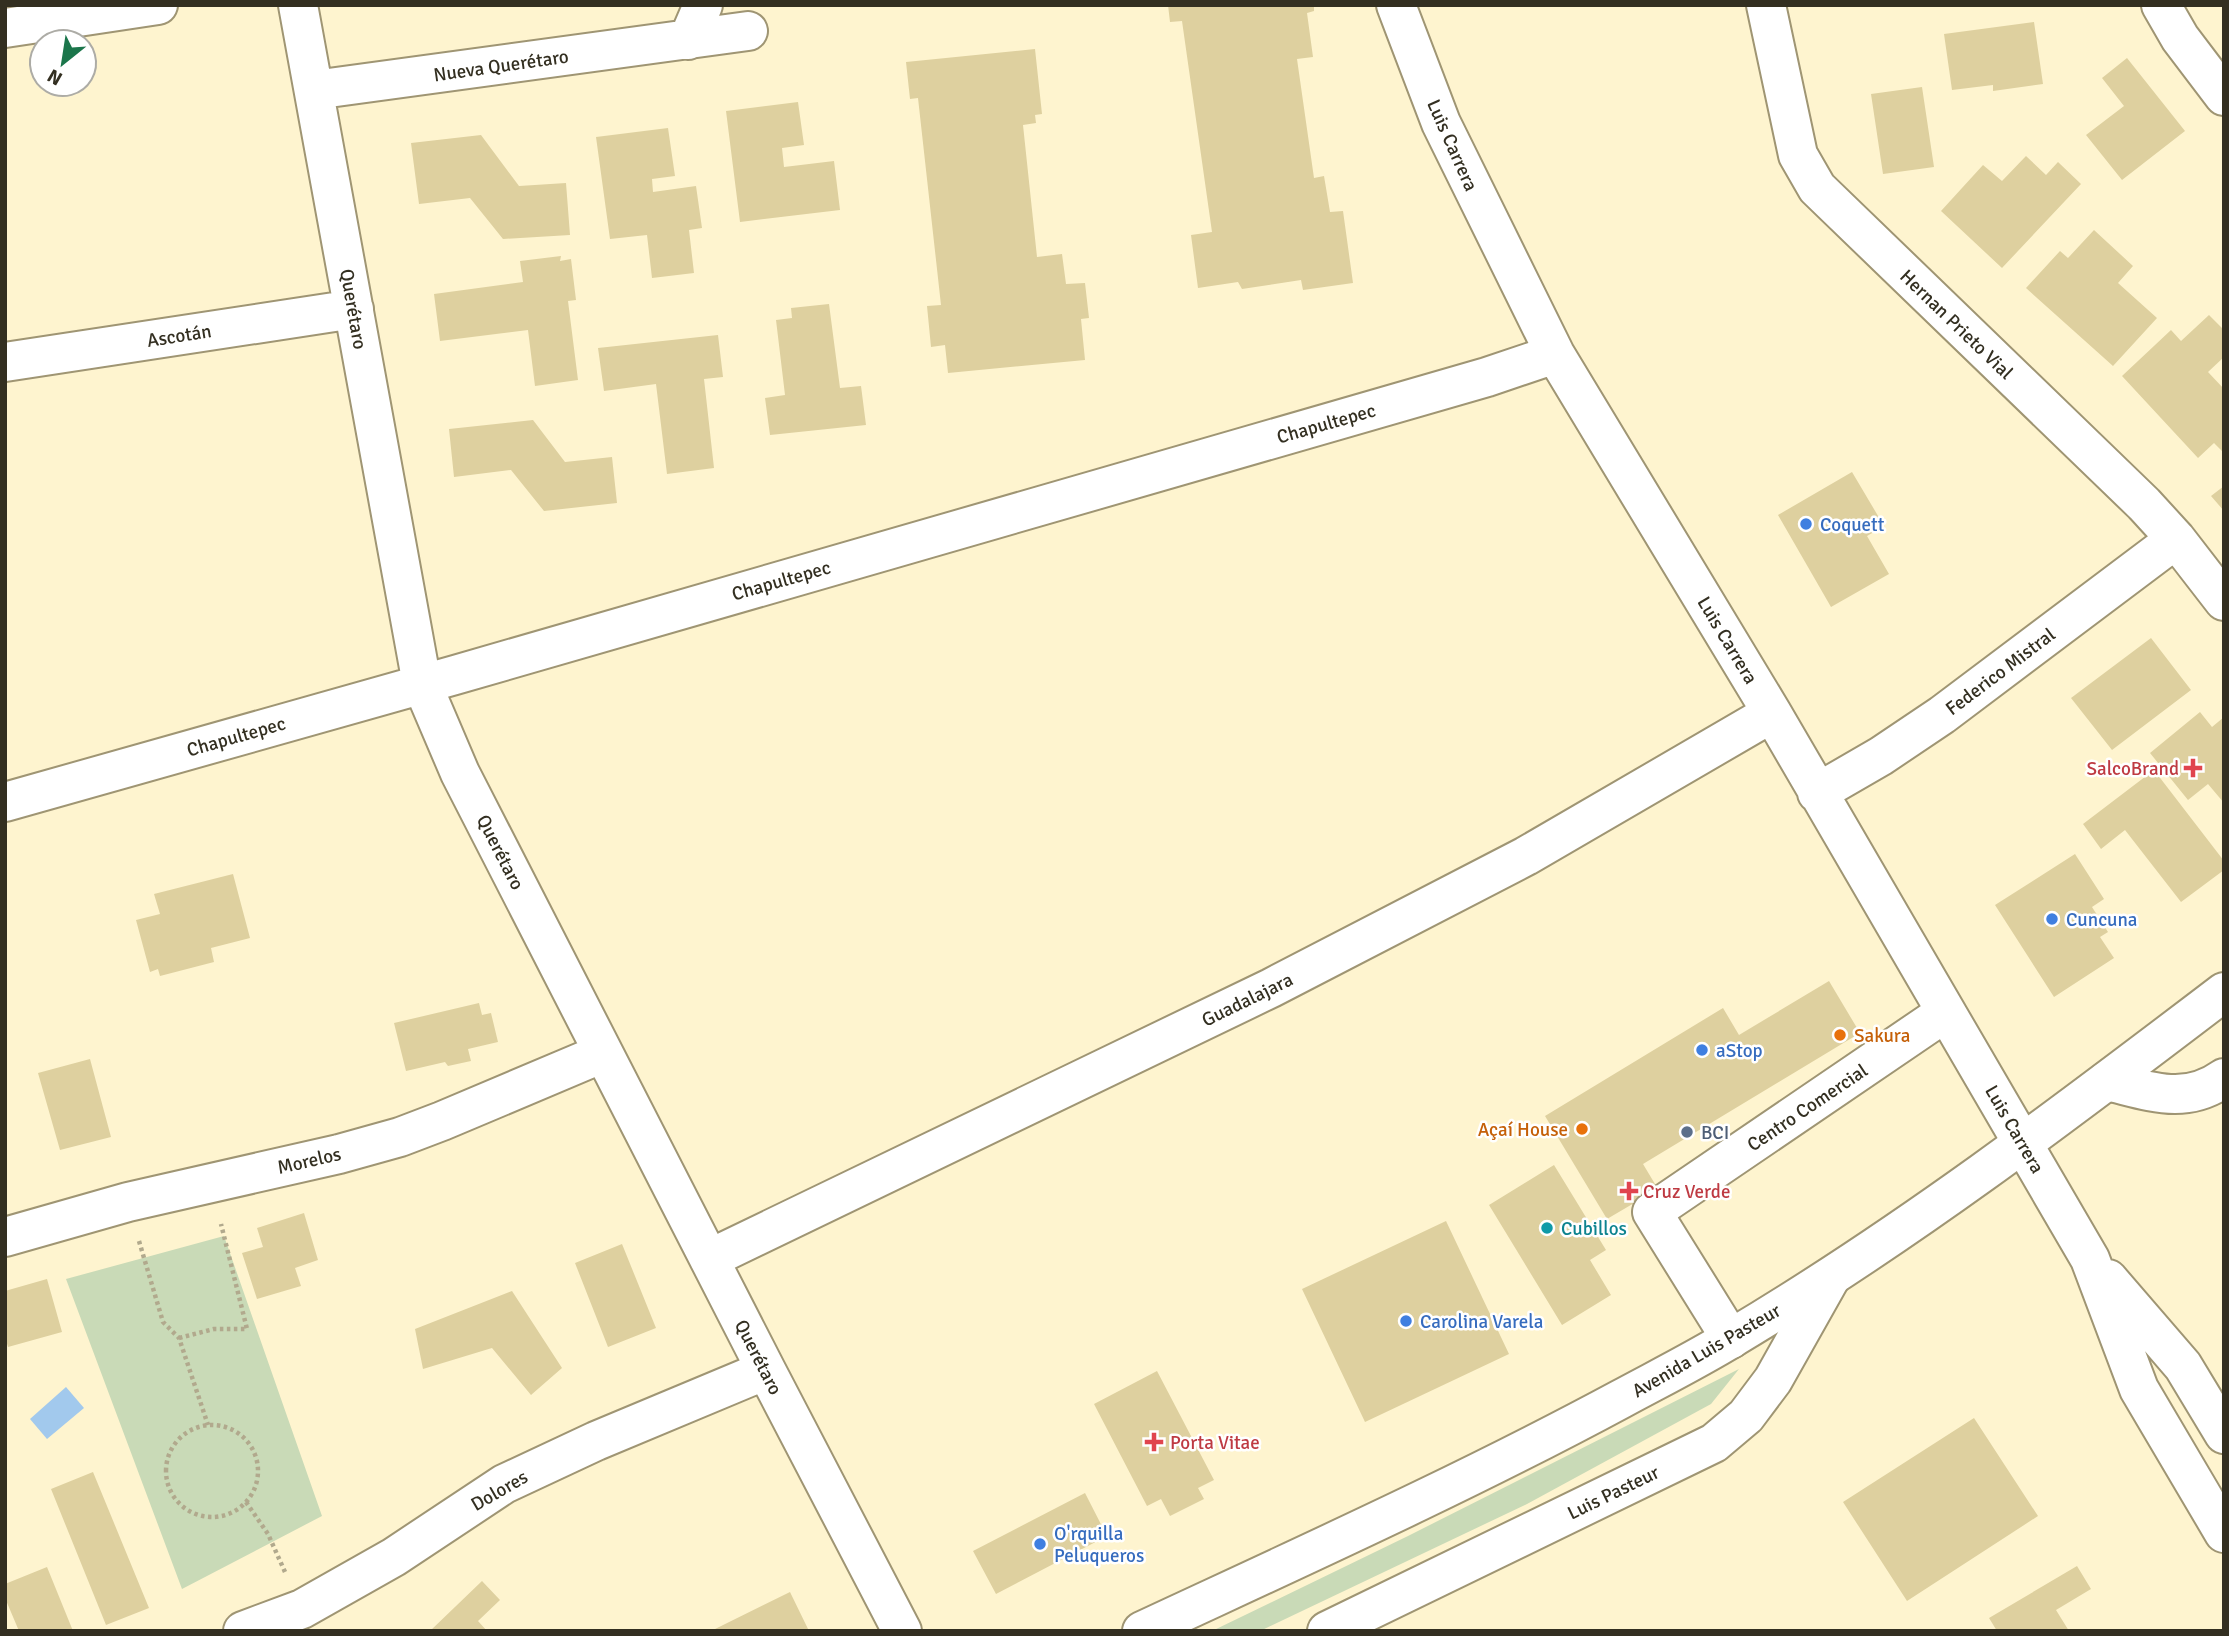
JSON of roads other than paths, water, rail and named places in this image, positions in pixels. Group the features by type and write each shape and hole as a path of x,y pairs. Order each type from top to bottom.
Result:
{"street":[{"path":"5,29 158,5"},
{"name":"Querétaro","path":"298,5 422,684 460,773 902,1631"},
{"path":"688,40 703,5"},
{"name":"Luis Carrera","path":"1396,5 1441,122 1555,354 1772,713 2090,1259 2139,1389 2224,1533"},
{"name":"Hernan Prieto Vial","path":"1766,5 1798,155 1816,188 2144,504 2176,539 2224,601"},
{"path":"2161,5 2180,38 2224,96"},
{"name":"Nueva Querétaro","path":"314,90 748,31"},
{"name":"Ascotán","path":"5,362 354,309"},
{"name":"Chapultepec","path":"5,802 1487,377 1555,354"},
{"name":"Federico Mistral","path":"1817,793 1881,756 1942,715 2176,539"},
{"name":"Guadalajara","path":"709,1259 1271,988 1527,856 1772,713"},
{"name":"Avenida Luis Pasteur","path":"1142,1631 1474,1475 1566,1429 1731,1339 1831,1277 2024,1145 2224,992"},
{"name":"Centro Comercial","path":"1731,1339 1652,1212 1946,1012"},
{"name":"Morelos","path":"5,1237 128,1202 339,1154 400,1137 603,1053"},
{"path":"2107,1081 2154,1092 2184,1095 2200,1092 2224,1078"},
{"name":"Luis Carrera","path":"2090,1259 2183,1366 2224,1434"},
{"name":"Luis Pasteur","path":"1327,1631 1714,1443 1746,1416 1773,1380 1831,1277"},
{"name":"Dolores","path":"243,1631 302,1609 394,1557 504,1484 596,1441 766,1370"}],"water":[{"path":"66,1387 84,1408 47,1439 30,1419"}],"place":[{"name":"Coquett","path":"1806,524"},
{"name":"SalcoBrand","path":"2193,768"},
{"name":"Cuncuna","path":"2052,919"},
{"name":"Sakura","path":"1840,1035"},
{"name":"aStop","path":"1702,1050"},
{"name":"Açaí House","path":"1582,1129"},
{"name":"BCI","path":"1687,1132"},
{"name":"Cruz Verde","path":"1629,1191"},
{"name":"Cubillos","path":"1547,1228"},
{"name":"Carolina Varela","path":"1406,1321"},
{"name":"Porta Vitae","path":"1154,1442"},
{"name":"O'rquilla Peluqueros","path":"1040,1544"}]}
